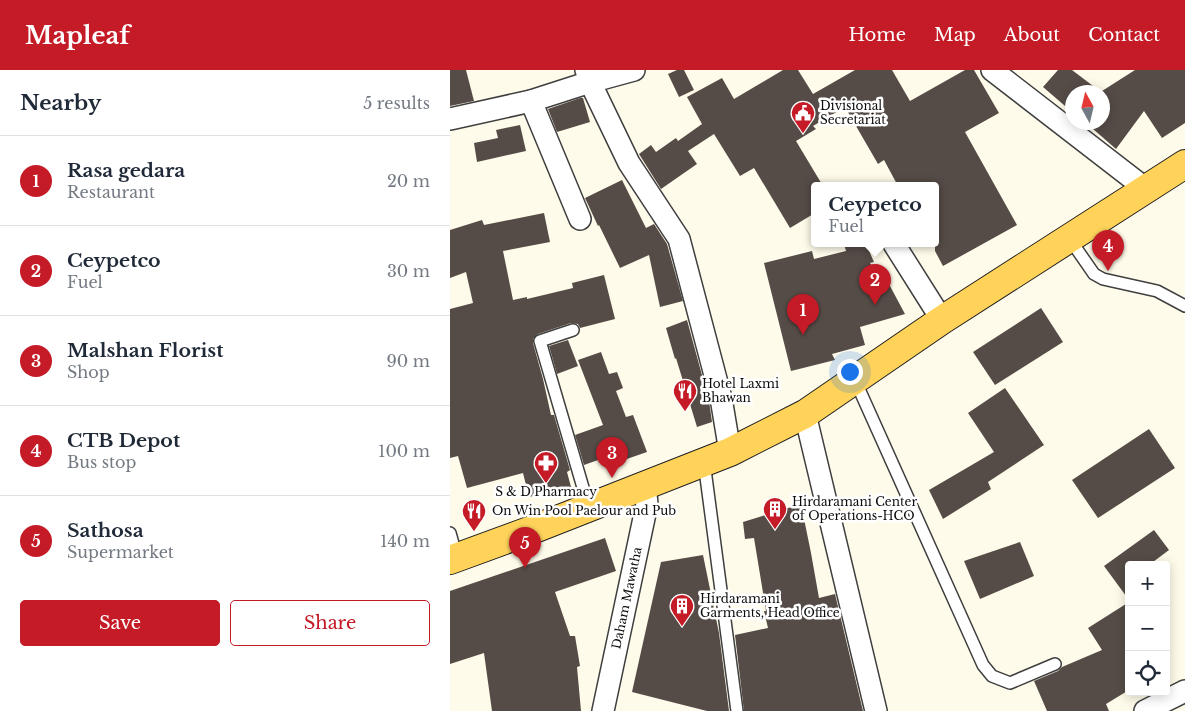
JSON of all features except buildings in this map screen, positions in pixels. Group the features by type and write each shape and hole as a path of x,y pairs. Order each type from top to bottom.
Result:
{"main road":[{"path":"452,550 529,531 589,508 730,452 805,414 942,320 1185,164"}],"street":[{"path":"450,120 531,101 588,76 634,70"},
{"path":"992,70 1146,189"},
{"path":"588,76 629,163 679,239 721,398 730,452"},
{"path":"531,101 580,220"},
{"path":"896,247 942,320"},
{"path":"805,414 876,711"},
{"name":"Daham Mawatha","path":"603,711 647,504 644,485"},
{"path":"1145,711 1185,691"}],"lane":[{"path":"1069,238 1094,274 1102,279 1157,291 1185,306"},
{"path":"573,330 540,341 589,508"},
{"path":"855,380 983,665 992,676 1010,683 1055,664"},
{"path":"704,462 737,711"}],"place":[{"name":"Divisional Secretariat","path":"803,134"},
{"name":"CTB Depot","path":"1108,271"},
{"name":"Ceypetco","path":"875,305"},
{"name":"Rasa gedara","path":"803,335"},
{"name":"Hotel Laxmi Bhawan","path":"685,412"},
{"name":"Malshan Florist","path":"612,478"},
{"name":"S & D Pharmacy","path":"546,484"},
{"name":"Hirdaramani Center of Operations-HCO","path":"775,530"},
{"name":"On Win Pool Paelour and Pub","path":"474,532"},
{"name":"Sathosa","path":"525,568"},
{"name":"Hirdaramani Garments, Head Office","path":"682,627"}]}
